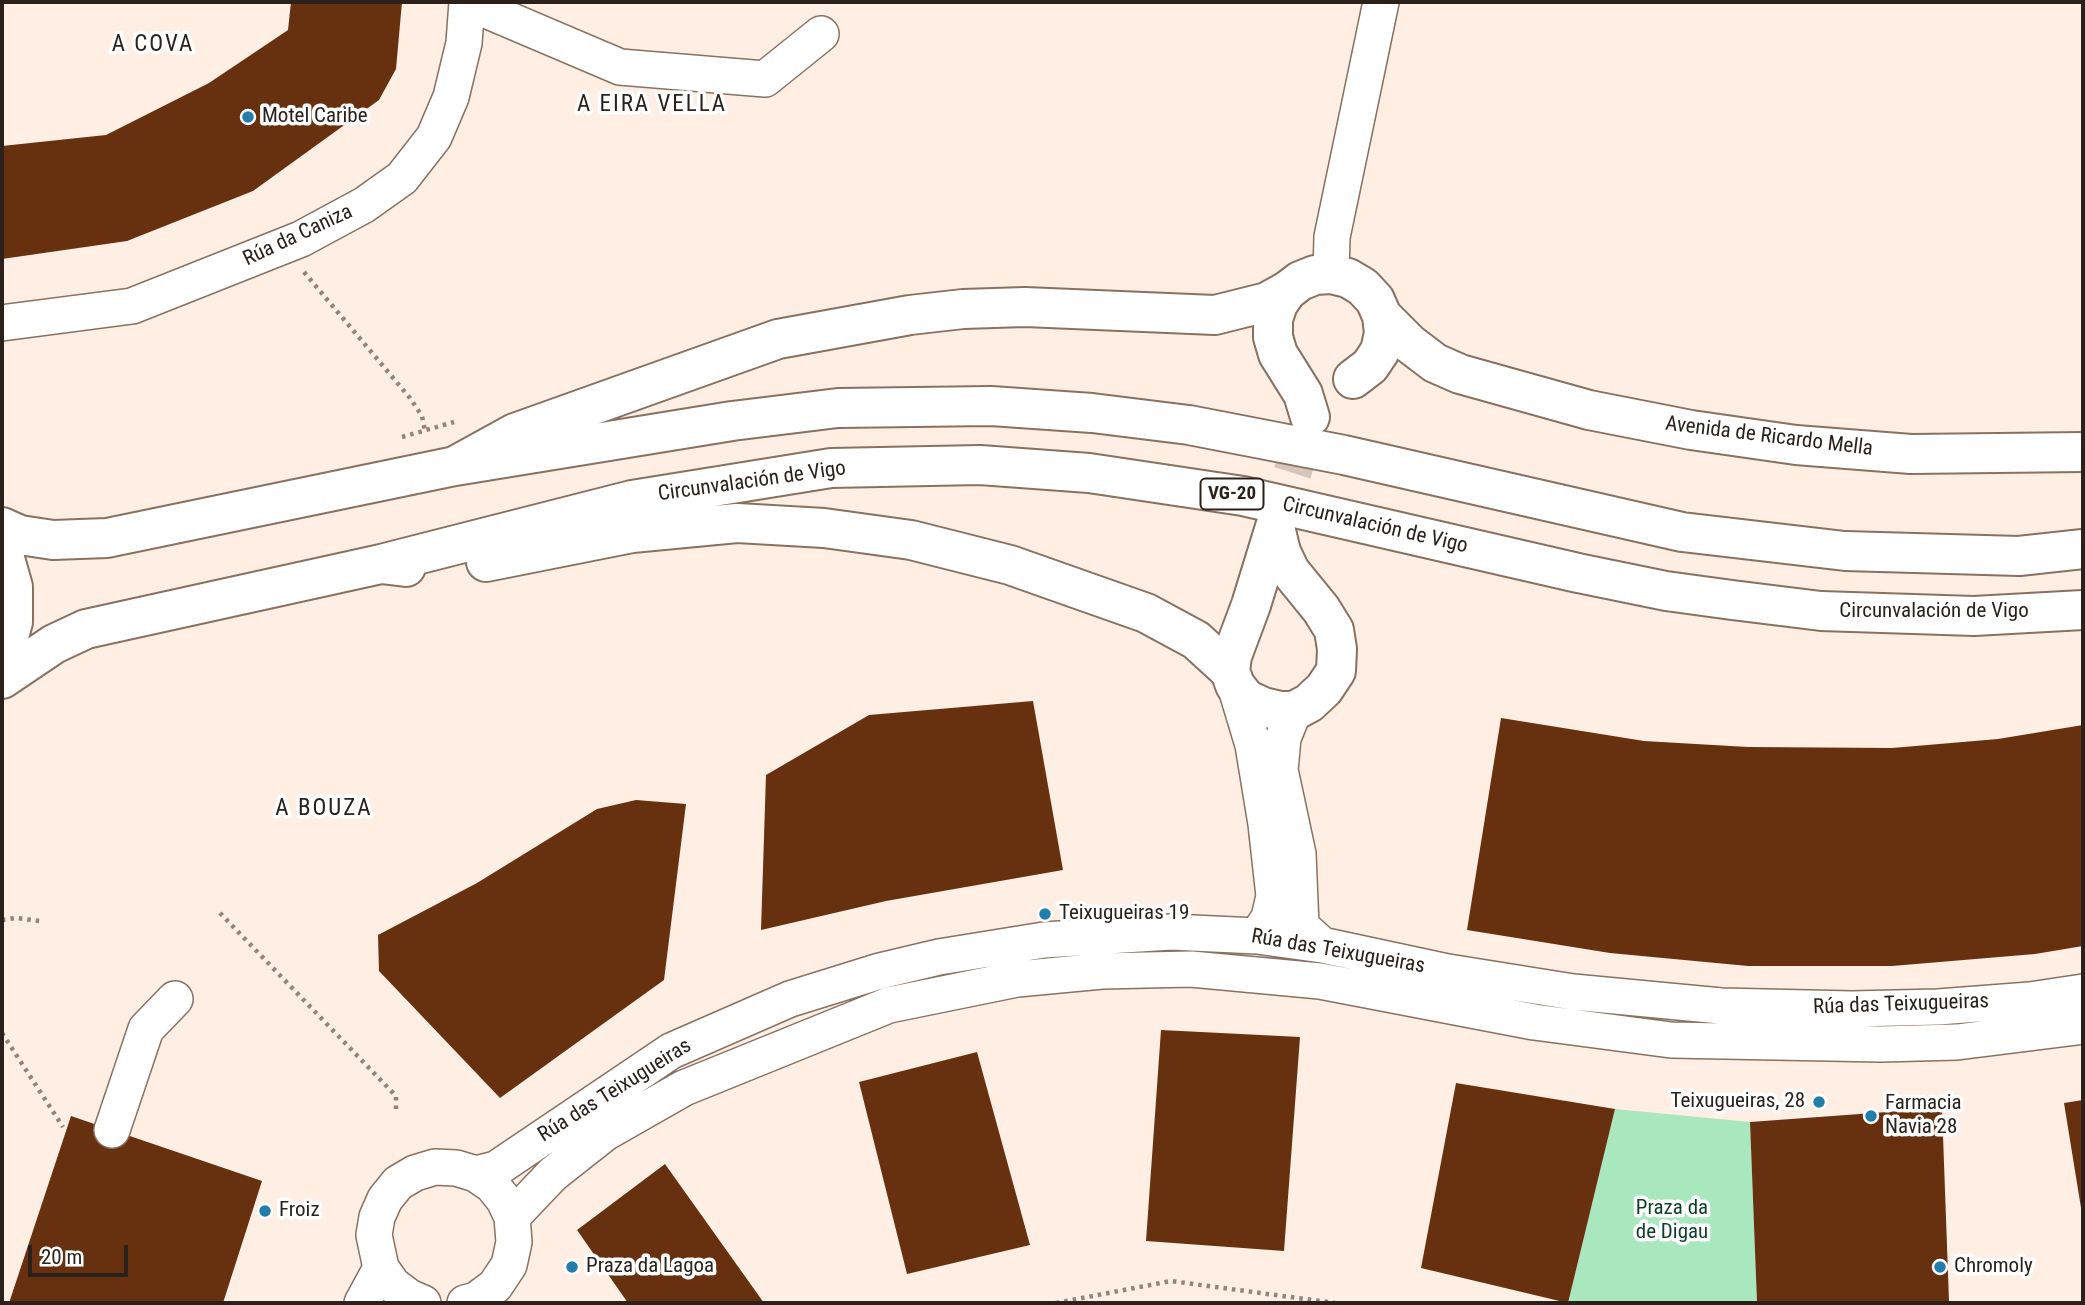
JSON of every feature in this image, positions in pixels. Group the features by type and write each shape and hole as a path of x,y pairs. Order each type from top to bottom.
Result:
{"main road":[{"path":"455,466 515,433 778,339 910,315 963,309 1025,307 1215,315 1268,302 1300,281 1315,275 1331,274 1348,278 1363,287 1375,300 1382,316 1384,333 1380,351 1370,366 1320,400 1310,417 1303,394 1278,354 1273,337 1273,319 1278,304 1287,291"},
{"path":"1382,316 1410,344 1435,363 1460,374"},
{"path":"1346,382 1403,373 1460,374"},
{"name":"Avenida de Ricardo Mella","path":"1460,374 1589,410 1691,430 1796,444 1911,454 2083,452"},
{"path":"2,527 20,535 53,540 107,538 455,466 720,423 838,408 991,406 1092,413 1189,425 1344,455 1682,532 1845,551 2019,556 2083,549"},
{"name":"Circunvalación de Vigo","path":"2,678 54,644 86,629 381,564 632,500 831,468 980,465 1078,472 1243,496 1666,591 1821,611 1974,617 2083,610"},
{"path":"381,564 439,571 632,533 737,523 824,528 911,540 1010,565 1146,613 1196,639 1232,678 1246,699 1264,707 1294,711 1309,704 1324,689 1336,671 1337,649 1334,630 1321,609 1290,571 1281,552 1275,527 1251,605 1231,656 1232,678"},
{"path":"2,548 13,587 13,622 2,662"}],"street":[{"path":"467,2 620,67 765,79 821,34"},
{"name":"Rúa da Caniza","path":"2,323 132,306 286,245 364,205 402,177 434,137 451,97 464,43 467,2"},
{"path":"1331,274 1332,237 1381,2"},
{"path":"1232,678 1253,745 1274,896 1269,918 1257,936"},
{"path":"1294,711 1283,738 1280,770 1298,854 1301,926 1322,945"},
{"name":"Rúa das Teixugueiras","path":"476,1174 496,1169 671,1051 790,999 880,971 939,957 1044,940 1171,932 1257,936 1322,945 1448,972 1586,993 1721,1006 1852,1009 1938,1007 2030,1000 2083,992"},
{"name":"Rúa das Teixugueiras","path":"512,1217 553,1174 605,1133 684,1088 889,1005 1017,979 1102,971 1191,969 1320,981 1534,1022 1694,1041 1881,1044 1944,1042 2083,1026"},
{"path":"112,1130 146,1029 175,999"},
{"path":"423,1303 393,1285 381,1268 374,1235 377,1217 385,1199 398,1184 415,1172 435,1167 456,1168 476,1174 492,1185 504,1200 512,1217 514,1242 509,1265 495,1286 475,1300 465,1303"},
{"path":"362,1303 381,1268"}],"path":[{"path":"286,245 310,282 410,398 422,416 425,431"},
{"path":"220,913 396,1096 396,1110"},
{"path":"2,920 16,918 40,921"},
{"path":"2,1033 63,1127"},
{"path":"1056,1303 1171,1281 1335,1303"}],"green space":[{"name":"Praza da de Digau","path":"1615,1109 1750,1122 1757,1303 1568,1303"}],"building":[{"name":"Motel Caribe","path":"291,2 402,2 396,69 379,100 253,191 127,241 2,259 2,146 106,135 209,83 288,30"},
{"path":"1033,701 1063,870 886,901 761,930 766,775 869,715"},
{"path":"1501,718 1644,741 1748,747 1892,748 1998,739 2083,725 2083,946 2035,954 1892,966 1748,966 1610,953 1467,930"},
{"path":"636,800 686,804 664,980 500,1098 379,971 378,935 477,883 597,809"},
{"path":"1161,1030 1300,1037 1284,1251 1146,1241"},
{"path":"977,1052 1030,1245 907,1274 859,1082"},
{"path":"1456,1083 1615,1109 1568,1303 1421,1268"},
{"path":"2083,1100 2083,1213 2082,1214 2064,1103"},
{"path":"1942,1108 1949,1301 1757,1303 1750,1122"},
{"path":"71,1116 262,1181 223,1303 9,1303"},
{"path":"665,1164 764,1303 628,1303 577,1230"}],"tunnel":[{"path":"1275,527 1310,417"}],"place":[{"name":"Motel Caribe","path":"248,117"},
{"name":"Teixugueiras 19","path":"1045,914"},
{"name":"Teixugueiras, 28","path":"1819,1102"},
{"name":"Farmacia Navia 28","path":"1871,1116"},
{"name":"Froiz","path":"265,1211"},
{"name":"Praza da Lagoa","path":"572,1267"},
{"name":"Chromoly","path":"1940,1267"}],"district":[{"name":"A COVA","path":"153,45"},
{"name":"A EIRA VELLA","path":"652,105"},
{"name":"A BOUZA","path":"324,809"}]}
